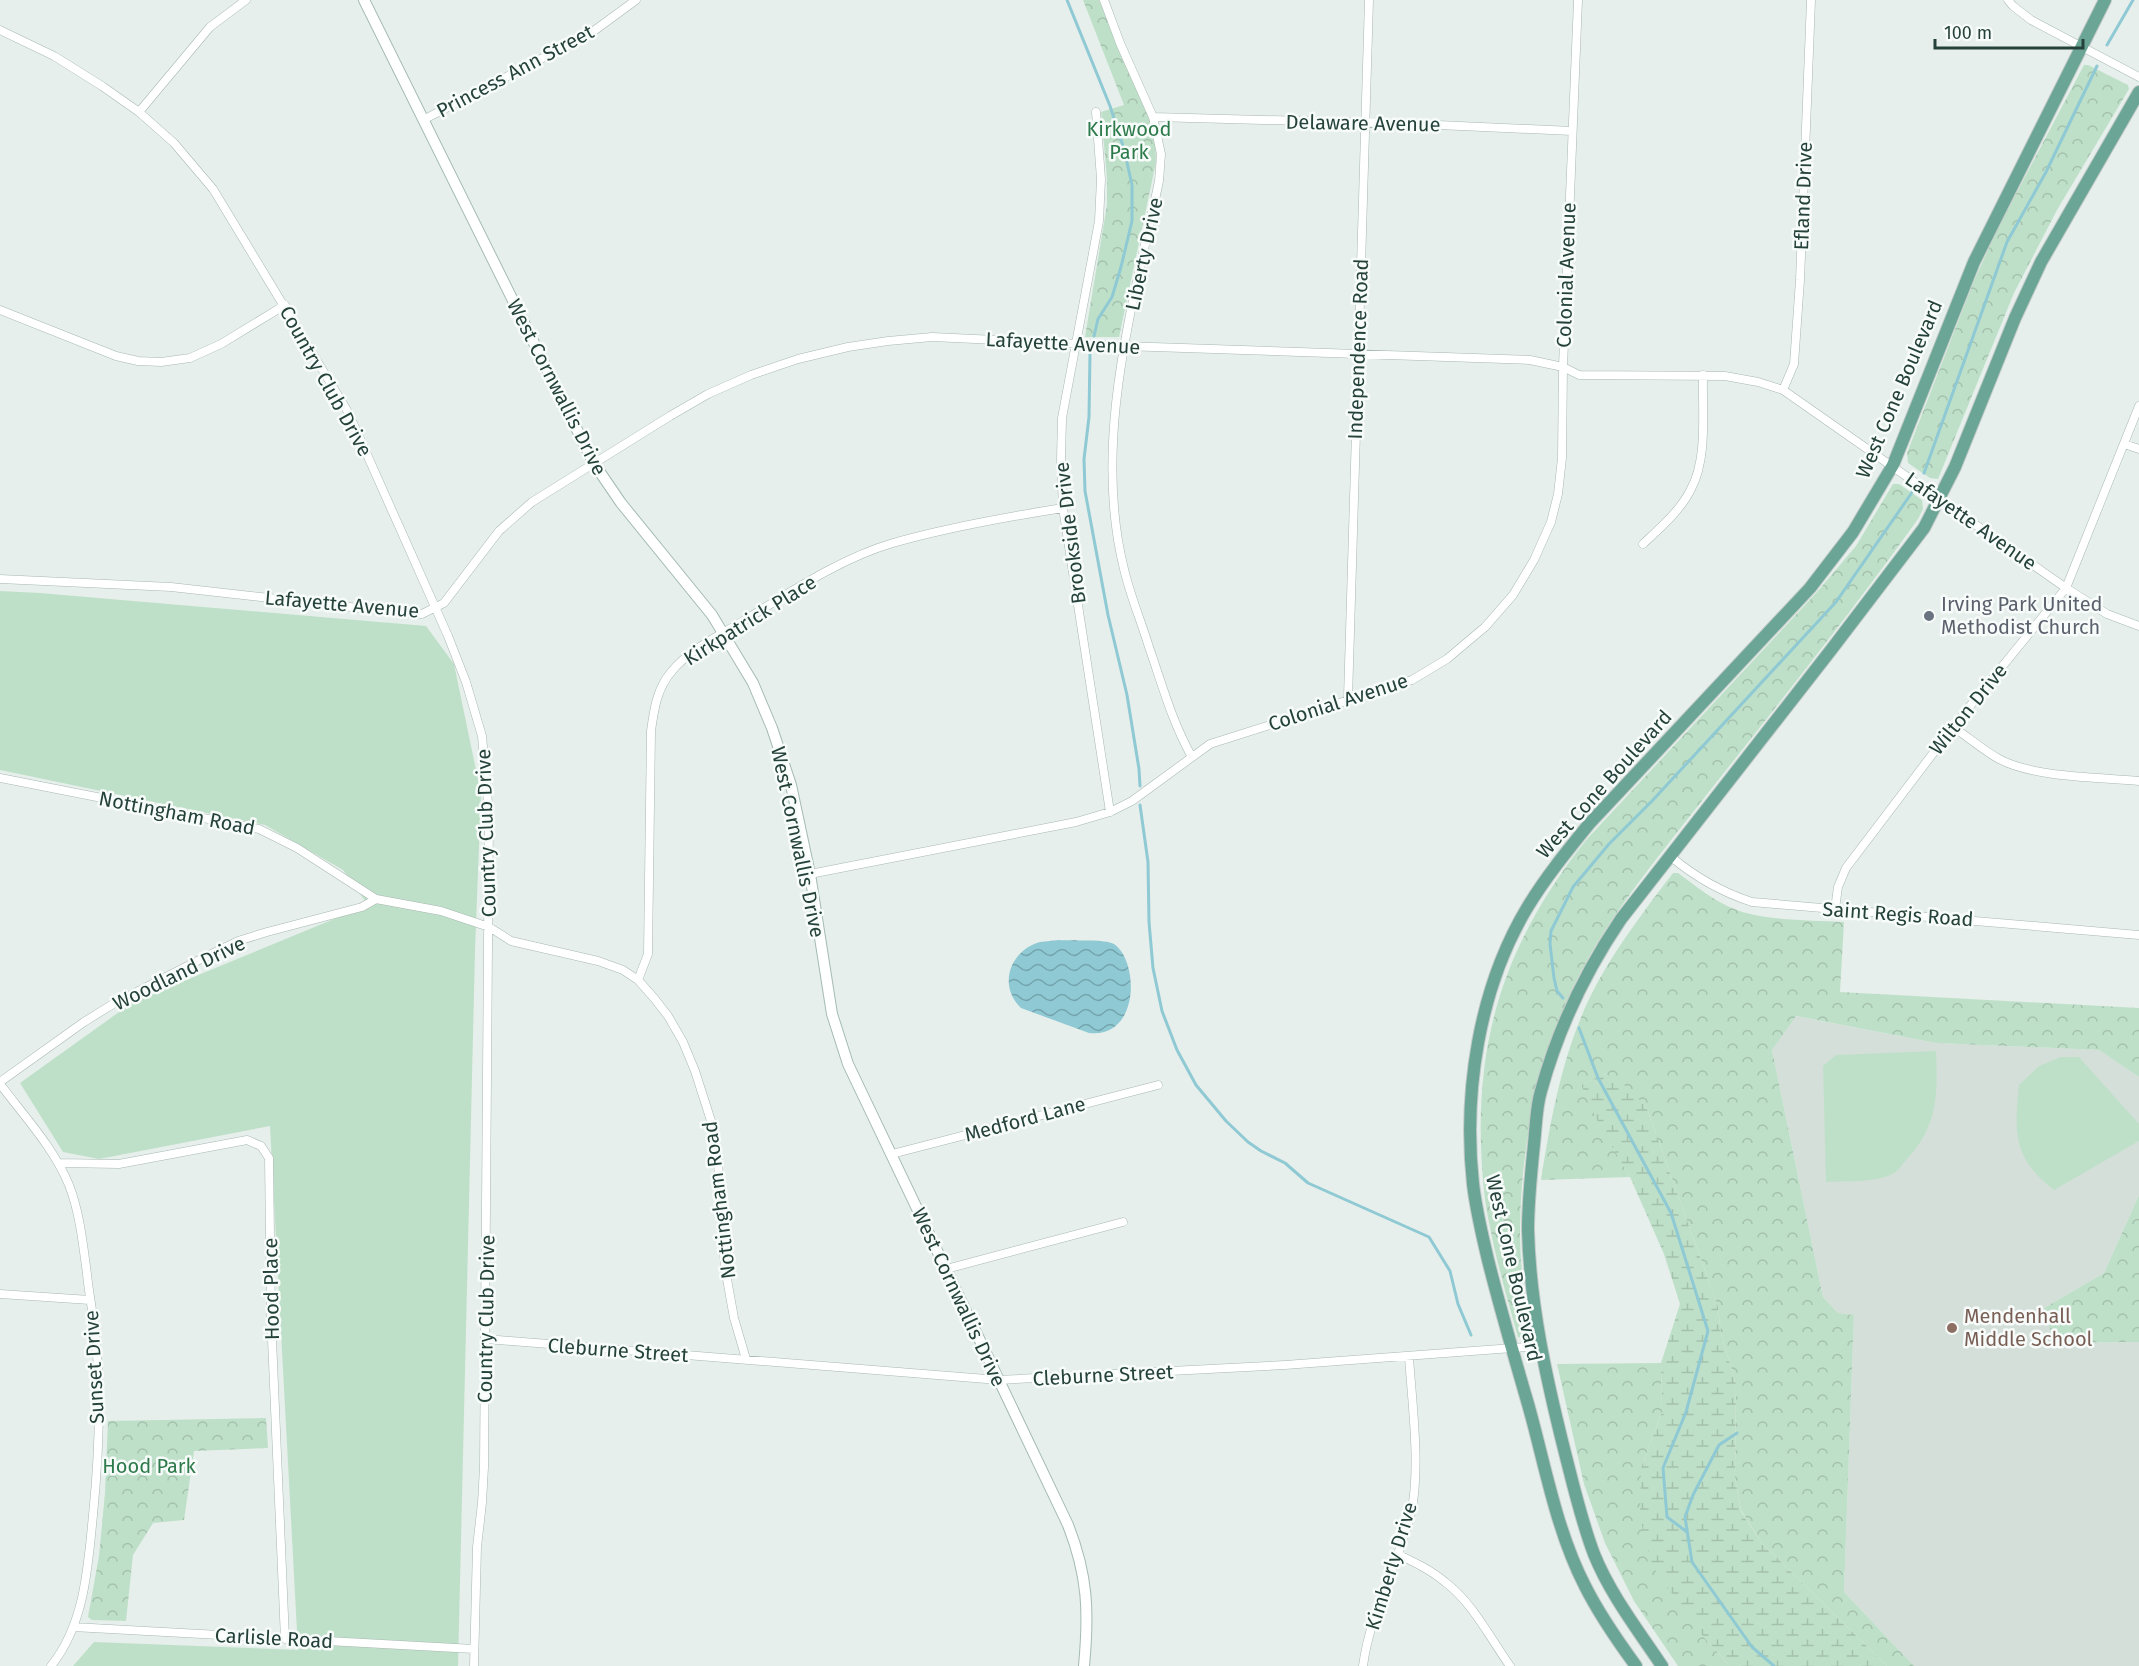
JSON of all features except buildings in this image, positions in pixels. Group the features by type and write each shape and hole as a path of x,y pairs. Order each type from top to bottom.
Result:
{"main road":[{"name":"West Cone Boulevard","path":"1636,1666 1605,1622 1584,1584 1564,1535 1511,1348 1478,1214 1470,1155 1471,1109 1477,1047 1484,1017 1508,946 1526,909 1558,861 1589,824 1810,588 1853,532 1893,465 1974,261 2105,0"},
{"name":"West Cone Boulevard","path":"1662,1666 1610,1586 1594,1554 1575,1492 1540,1346 1528,1228 1530,1181 1540,1092 1558,1038 1578,989 1597,954 1621,919 1883,584 1924,528 1940,499 1975,420 2015,318 2041,262 2139,92"}],"street":[{"path":"139,112 210,27 246,0"},
{"name":"West Cornwallis Drive","path":"364,0 593,462 621,503 712,615 753,683 772,728 791,785 810,874 836,1031 848,1064 1068,1525 1084,1576 1088,1605 1084,1666"},
{"name":"Princess Ann Street","path":"423,120 591,33 636,0"},
{"name":"Liberty Drive","path":"1104,0 1120,43 1153,117 1161,154 1159,181 1124,346 1112,450 1116,527 1124,569 1178,732 1192,757"},
{"name":"Independence Road","path":"1348,698 1369,0"},
{"name":"Colonial Avenue","path":"810,874 1076,822 1110,812 1132,801 1210,744 1348,698 1377,692 1412,680 1448,659 1485,627 1512,595 1534,560 1551,522 1558,494 1562,458 1563,367 1578,0"},
{"name":"Efland Drive","path":"1783,390 1794,364 1800,280 1811,0"},
{"path":"2008,0 2031,20 2139,77"},
{"name":"Country Club Drive","path":"0,30 54,56 139,112 174,143 213,189 348,412 466,682 482,736 489,814 486,1339 484,1467 477,1547 474,1666"},
{"name":"Brookside Drive","path":"1096,112 1101,179 1099,221 1062,418 1061,459 1064,508 1110,812"},
{"name":"Delaware Avenue","path":"1153,117 1572,130"},
{"path":"0,310 116,356 138,361 161,362 189,358 221,344 285,305"},
{"name":"Lafayette Avenue","path":"0,579 171,587 422,614 444,603 499,531 532,502 593,462 708,394 751,375 800,358 888,341 932,338 1530,360 1563,367 1579,375 1703,375 1758,382 1783,390 2066,588 2107,614 2133,626 2139,626"},
{"path":"1643,544 1672,515 1691,490 1701,463 1703,375"},
{"name":"Wilton Drive","path":"1835,909 1838,887 1846,868 1953,727 2066,588 2139,406"},
{"path":"2124,444 2139,449"},
{"name":"Kirkpatrick Place","path":"638,980 648,954 651,730 654,708 662,686 672,671 688,656 723,633 807,583 892,543 995,519 1064,508"},
{"path":"1953,727 1998,758 2019,767 2049,773 2139,781"},
{"name":"Nottingham Road","path":"0,778 259,829 297,848 376,899 441,911 489,927 511,941 598,961 623,970 638,980 668,1016 683,1042 713,1126 718,1162 725,1268 734,1318 747,1359"},
{"name":"Saint Regis Road","path":"1670,856 1728,894 1752,902 2139,935"},
{"name":"Woodland Drive","path":"0,1083 84,1022 113,1004 205,957 267,932 362,907 376,899"},
{"name":"Sunset Drive","path":"0,1083 59,1162 70,1187 78,1216 98,1365 98,1457 90,1560 83,1595 73,1627 59,1656 51,1666"},
{"name":"Medford Lane","path":"892,1154 1158,1084"},
{"name":"Hood Place","path":"59,1162 119,1164 247,1140 261,1146 269,1158 271,1316 285,1639"},
{"path":"946,1269 1123,1222"},
{"path":"0,1294 90,1300"},
{"name":"Cleburne Street","path":"486,1339 999,1380 1409,1357 1540,1346"},
{"name":"Kimberly Drive","path":"1363,1666 1379,1600 1411,1511 1415,1471 1409,1357"},
{"path":"1397,1554 1447,1583 1468,1605 1510,1666"},
{"name":"Carlisle Road","path":"73,1627 474,1649"}],"shaded area":[{"name":"Mendenhall Middle School","path":"1795,1016 1936,1043 2099,1050 2139,1077 2139,1195 2104,1273 2044,1308 2054,1343 2139,1342 2139,1666 1914,1666 1844,1592 1854,1315 1838,1313 1823,1297 1772,1050"}],"green space":[{"name":"Kirkwood Park","path":"1083,0 1099,0 1152,125 1155,140 1156,162 1119,337 1085,337 1107,205 1101,112 1124,105"},
{"path":"2084,65 2128,85 2129,89 2057,210 2014,293 1938,479 1930,478 1908,463 1907,453 1973,283 1997,230"},
{"path":"1893,484 1899,484 1922,500 1923,509 1918,519 1838,627 1642,877 1589,956 1562,1013 1536,1094 1526,1149 1520,1233 1529,1331 1524,1338 1518,1337 1499,1269 1488,1217 1481,1146 1481,1102 1485,1060 1493,1020 1504,982 1519,946 1538,910 1587,839 1817,592 1856,546"},
{"path":"0,591 426,626 454,664 481,794 475,951 458,1666 73,1666 94,1642 298,1650 270,1126 99,1159 63,1152 20,1083 133,1002 368,905 343,870 265,825 0,770"},
{"path":"1673,873 1678,873 1721,903 1749,914 1844,922 1840,992 2139,1008 2139,1077 2099,1050 1936,1043 1796,1016 1772,1050 1823,1297 1838,1313 1854,1315 1844,1592 1914,1666 1887,1666 1761,1542 1741,1510 1735,1478 1736,1384 1721,1334 1718,1307 1646,1106 1605,1074 1581,1085 1630,1177 1541,1180 1555,1102 1569,1051 1588,1002 1617,951"},
{"path":"1936,1051 1937,1081 1934,1108 1925,1134 1917,1147 1894,1173 1887,1176 1861,1181 1826,1182 1823,1066 1836,1055"},
{"path":"2061,1057 2079,1057 2139,1124 2139,1141 2054,1190 2031,1167 2024,1156 2017,1131 2017,1102 2019,1085 2039,1066"},
{"path":"1604,1074 1618,1079 1646,1106 1718,1307 1721,1334 1736,1384 1735,1478 1741,1511 1761,1542 1887,1666 1730,1666 1702,1635 1651,1564 1640,1517 1641,1468 1662,1412 1661,1363 1680,1304 1664,1254 1630,1177 1599,1124 1581,1085"},
{"path":"2139,1195 2139,1342 2054,1343 2044,1308 2104,1273"},
{"path":"1661,1363 1662,1412 1641,1468 1702,1635 1730,1666 1678,1666 1634,1601 1605,1543 1584,1484 1557,1364"},
{"name":"Hood Park","path":"266,1418 268,1448 194,1451 184,1520 153,1523 133,1555 126,1621 92,1620 88,1617 99,1556 108,1421"}],"water":[{"path":"1059,940 1110,942 1122,953 1128,966 1131,982 1130,998 1126,1012 1118,1024 1105,1032 1089,1033 1021,1008 1014,999 1009,980 1014,961 1029,947 1040,942"}],"waterway":[{"path":"1067,0 1110,106 1124,149 1132,185 1132,221 1121,267 1112,297 1098,319 1094,336"},
{"path":"2107,45 2133,0"},
{"path":"1924,473 2007,242 2046,172 2097,66"},
{"path":"1090,352 1089,417 1084,459 1085,491 1108,615 1127,695 1140,786"},
{"path":"1563,998 1557,991 1554,978 1550,944 1551,931 1573,887 1609,844 1652,801 1836,602 1913,491"},
{"path":"1140,805 1148,862 1149,922 1153,968 1162,1011 1177,1050 1196,1085 1226,1121 1248,1142 1285,1163 1308,1183 1429,1237 1450,1271 1458,1304 1471,1335"},
{"path":"1579,1028 1598,1078 1671,1213 1708,1331 1686,1412 1663,1468 1667,1517 1687,1532"},
{"path":"1737,1433 1719,1445 1693,1495 1685,1517 1692,1562 1752,1647 1774,1666"}],"place":[{"name":"Irving Park United Methodist Church","path":"1929,616"},
{"name":"Mendenhall Middle School","path":"1952,1328"}]}
